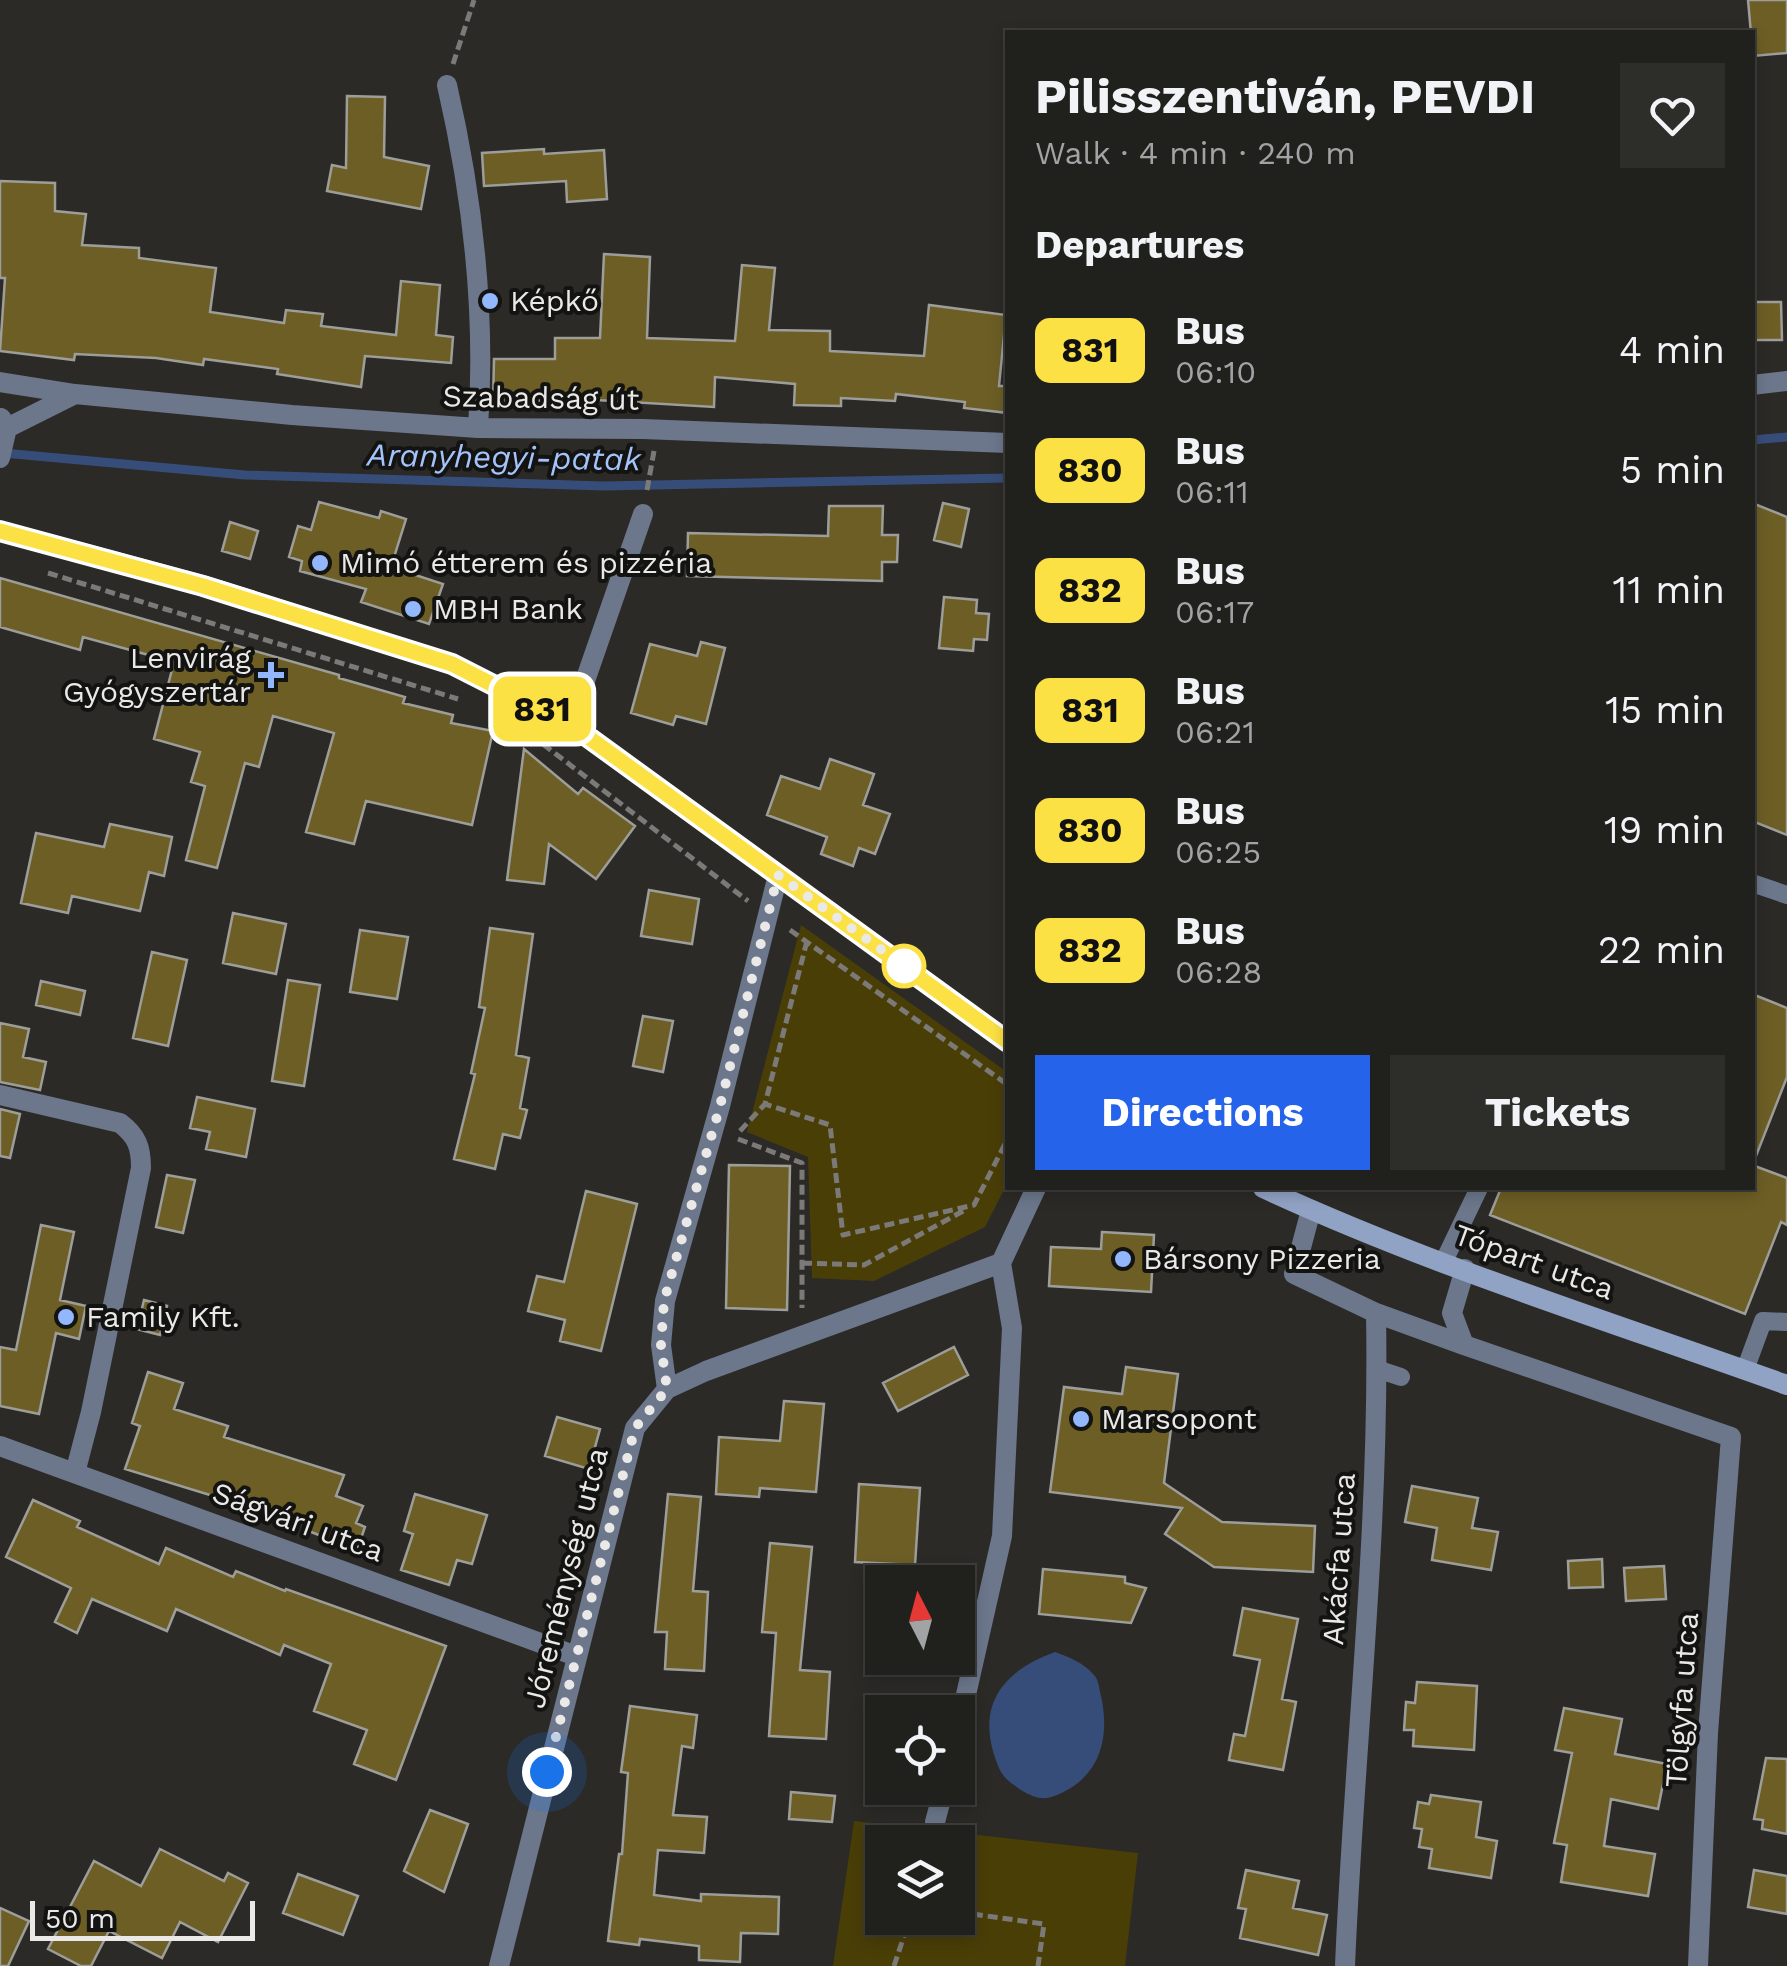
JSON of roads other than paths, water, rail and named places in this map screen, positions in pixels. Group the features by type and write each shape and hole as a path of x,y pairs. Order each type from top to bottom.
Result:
{"main road":[{"path":"0,531 203,586 452,664 570,724 1005,1040"},
{"name":"Tópart utca","path":"1267,1190 1465,1269 1787,1385"}],"street":[{"path":"447,84 474,231 480,303 478,428"},
{"path":"1755,385 1787,381"},
{"name":"Szabadság út","path":"0,382 75,394 292,416 478,428 642,429 1005,443"},
{"path":"3,435 75,394"},
{"path":"570,724 644,510"},
{"path":"667,1389 661,1345 664,1301 720,1106 778,875"},
{"path":"0,1095 120,1123 134,1134 140,1149 141,1168 91,1412 74,1474"},
{"path":"966,1695 1002,1536 1012,1328 1001,1263 1035,1190"},
{"path":"1311,1210 1294,1274 1376,1313 1464,1345"},
{"name":"Jóreménység utca","path":"499,1966 635,1428 667,1389 706,1371 1001,1263"},
{"path":"1464,1345 1452,1314 1465,1269"},
{"name":"Akácfa utca","path":"1345,1966 1378,1422 1376,1313"},
{"name":"Tölgyfa utca","path":"1464,1345 1731,1437 1708,1732 1698,1966"},
{"name":"Ságvári utca","path":"0,1446 576,1656"},
{"path":"935,1822 940,1805"}],"lane":[{"path":"1755,884 1787,895"},
{"path":"1444,1261 1478,1190"},
{"path":"1746,1370 1763,1321 1787,1322"},
{"path":"1377,1369 1400,1378"}],"water":[{"path":"1055,1652 1081,1664 1096,1677 1103,1710 1103,1736 1096,1760 1080,1781 1056,1795 1040,1798 1021,1790 1003,1775 991,1743 989,1724 998,1693 1008,1680 1020,1669"}],"waterway":[{"name":"Aranyhegyi-patak","path":"1755,440 1787,437"},
{"name":"Aranyhegyi-patak","path":"3,453 245,475 604,486 1005,478"}],"place":[{"name":"Képkő","path":"490,301"},
{"name":"Mimó étterem és pizzéria","path":"320,563"},
{"name":"MBH Bank","path":"413,609"},
{"name":"Lenvirág Gyógyszertár","path":"271,675"},
{"name":"Bársony Pizzeria","path":"1123,1259"},
{"name":"Family Kft.","path":"66,1317"},
{"name":"Marsopont","path":"1081,1419"}]}
